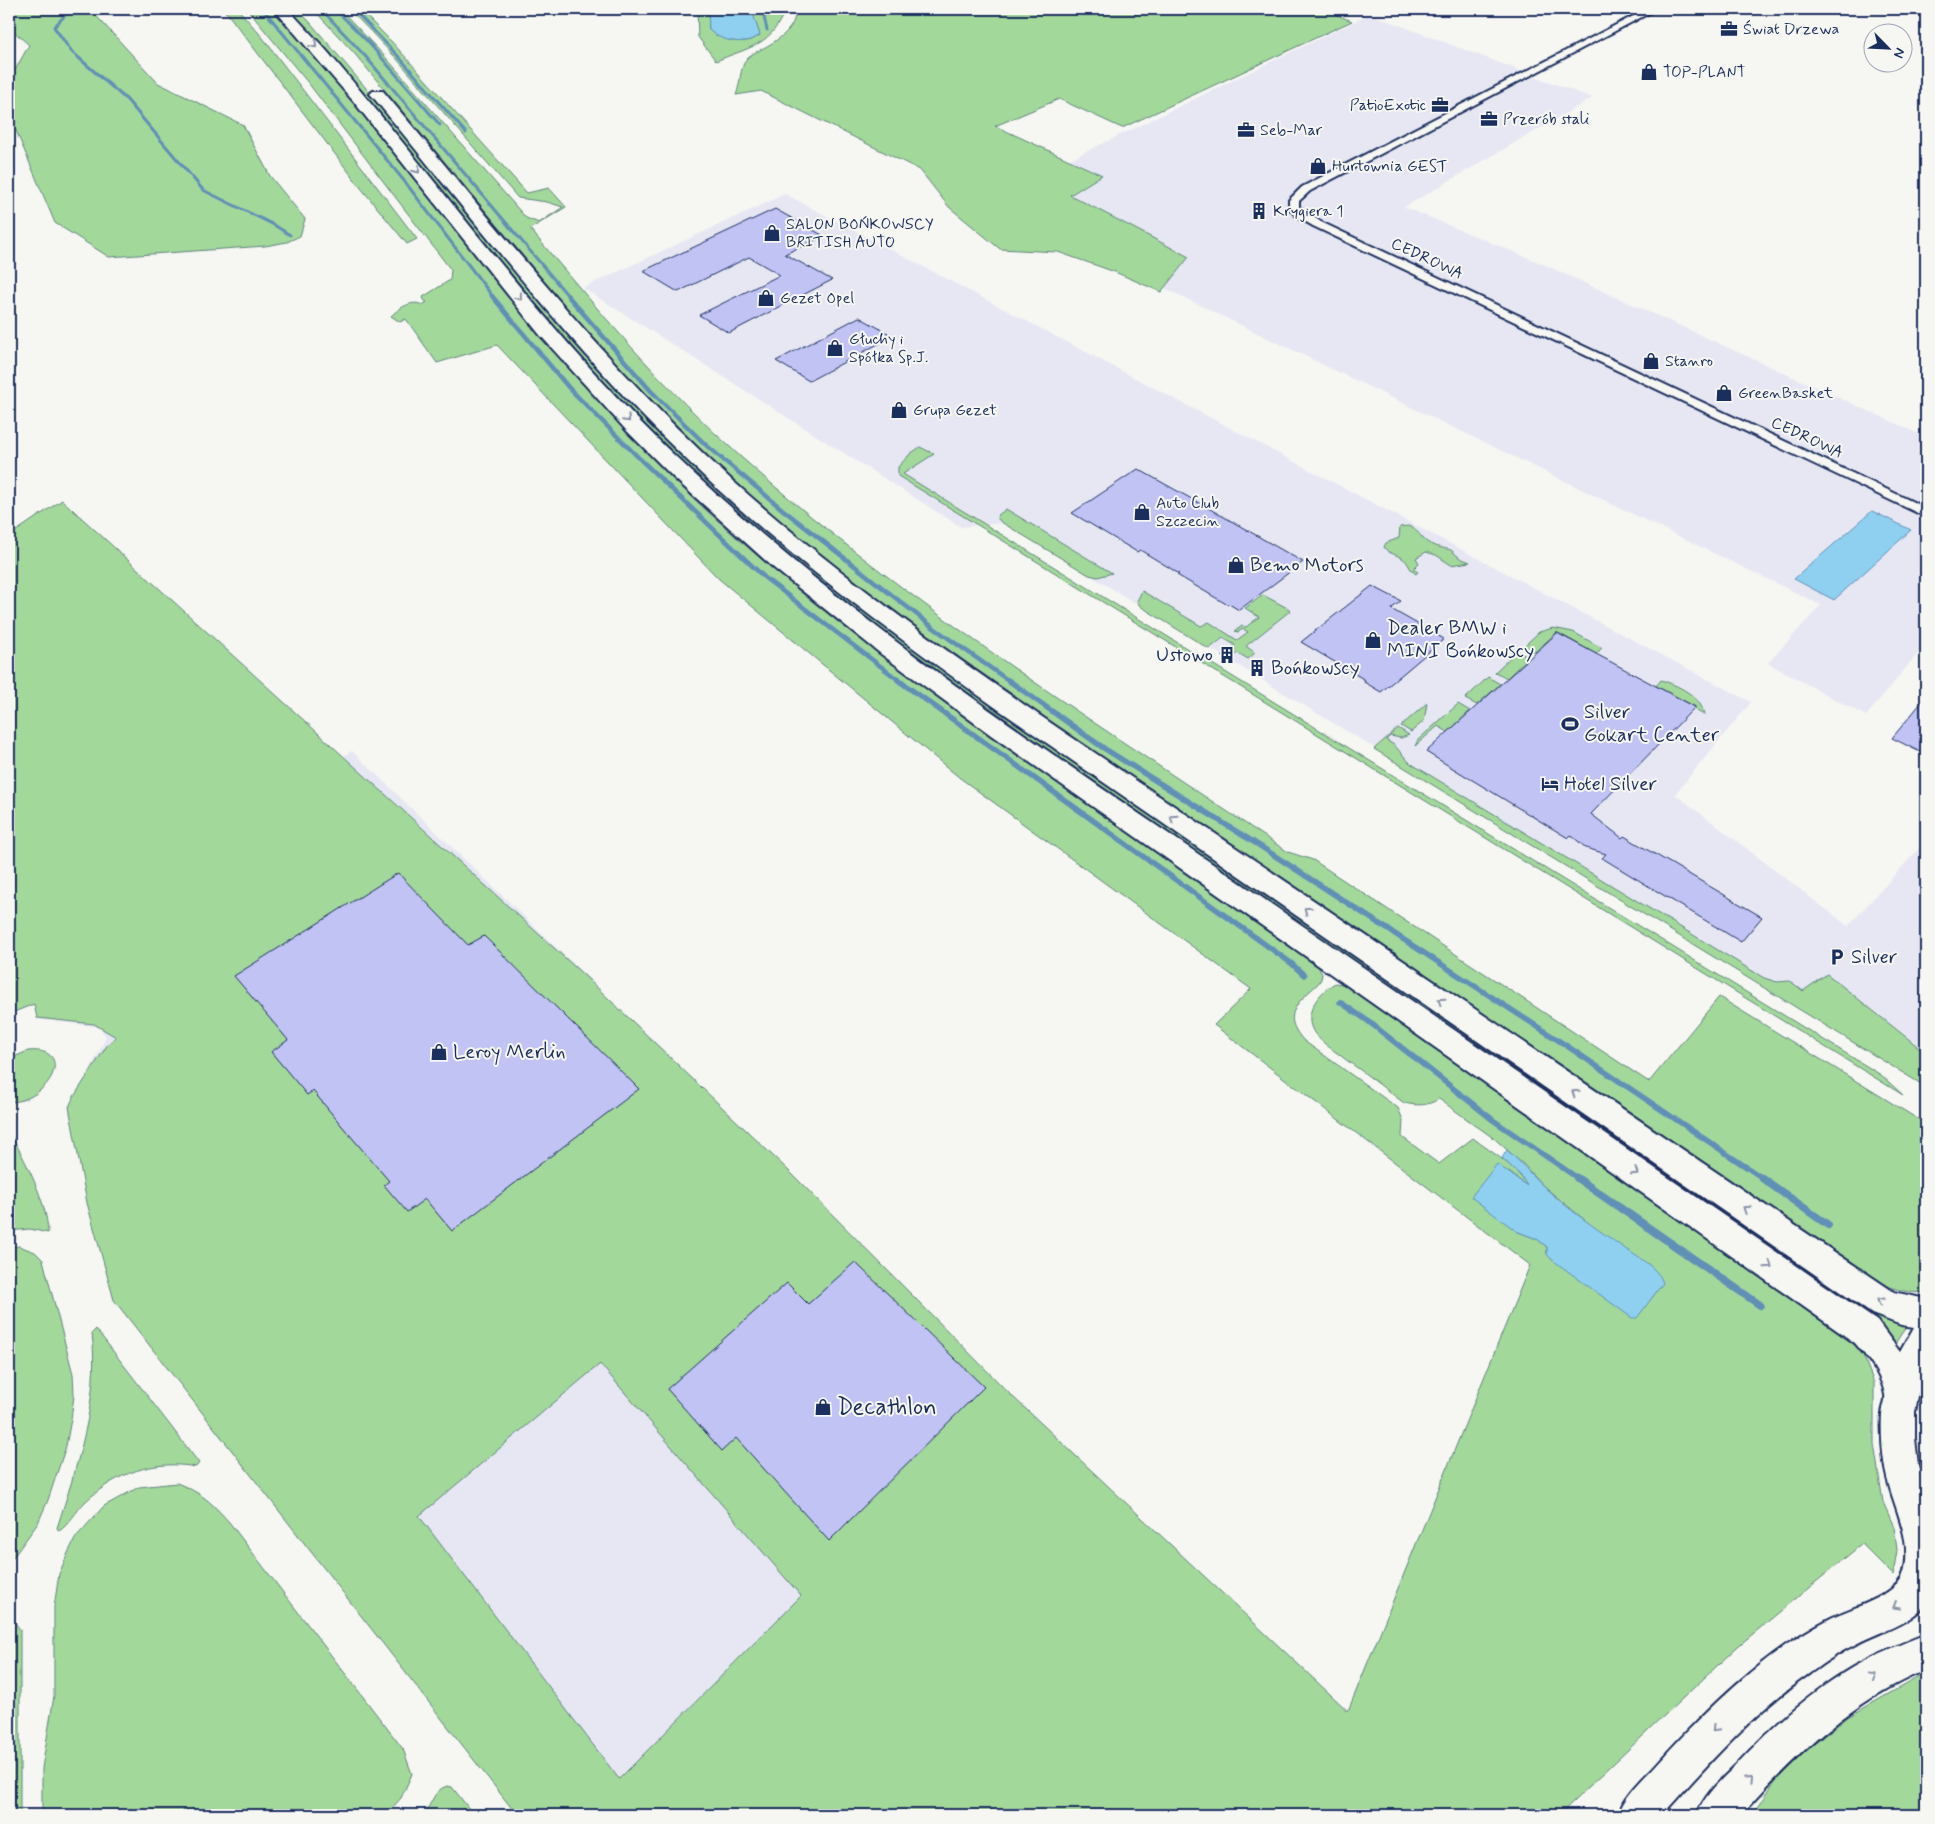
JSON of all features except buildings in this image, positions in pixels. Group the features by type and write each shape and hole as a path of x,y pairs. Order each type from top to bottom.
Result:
{"main road":[{"path":"281,9 337,71 532,313 587,378 673,466 780,562 912,666 993,725 1866,1332 1886,1359 1901,1394"},
{"path":"303,9 358,70 610,370 696,457 802,551 934,652 1007,704 1867,1292 1888,1306 1926,1314"},
{"path":"1637,1815 1726,1718 1775,1676 1844,1631 1894,1608 1909,1598 1922,1576 1924,1538 1907,1490 1901,1463 1898,1430 1901,1394 1911,1363 1926,1337"},
{"path":"1716,1815 1766,1761 1800,1729 1864,1681 1896,1663 1926,1652"}],"street":[{"name":"CEDROWA","path":"1654,9 1306,190 1294,200 1294,208 1317,224 1926,513"}],"shaded area":[{"path":"1370,14 1592,98 1404,207 1538,262 1926,437 1926,655 1919,652 1866,716 1768,663 1821,605 984,201"},
{"path":"785,194 1751,702 1675,794 1848,926 1926,841 1926,1083 1004,523 961,527 583,288"},
{"path":"352,751 792,1174 1012,1396 611,1795 77,1096 106,1037 99,1027 37,1019 19,943"}],"green space":[{"path":"9,9 90,9 158,83 243,125 270,176 305,219 300,236 287,242 265,246 109,257 55,223 9,114 9,81 29,45 9,27"},
{"path":"222,9 238,9 263,38 417,239 407,244 361,188"},
{"path":"247,9 273,9 323,66 559,358 609,414 707,511 800,592 898,668 998,741 1318,966 1322,974 1320,981 1298,1003 1293,1014 1294,1027 1298,1034 1304,1041 1398,1108 1403,1120 1402,1137 1439,1164 1473,1138 1511,1166 1528,1187 1509,1172 1516,1231 1537,1239 1547,1247 1547,1254 1586,1221 1542,1185 1524,1165 1496,1140 1439,1099 1422,1105 1404,1103 1322,1041 1311,1027 1310,1019 1313,1005 1329,987 1335,983 1346,985 1847,1337 1863,1355 1874,1383 1874,1444 1883,1502 1894,1527 1897,1550 1893,1575 1862,1544 1737,1647 1559,1815 517,1815 114,1300 87,1203 69,1107 108,1044 116,1037 94,1024 37,1018 34,1004 9,1014 9,536 62,500 587,978 792,1174 1012,1396 1348,1711 1530,1265 1214,1025 1251,989 960,778 719,579 497,345 437,363 406,319 400,322 391,316 397,310 410,304 418,303 422,305 427,302 423,297 450,280 451,270 309,84","holes":["600,1364 801,1596 619,1779 419,1516"]},
{"path":"289,9 297,9 309,21 388,114 730,499 1903,1323 1905,1328 1893,1347 992,715 896,643 757,531 668,451 582,361 539,311 376,107"},
{"path":"313,9 340,9 388,60 526,218 539,223 563,207 547,202 518,198 396,58 349,9 359,9 391,41 527,193 549,188 566,207 530,229 632,348 713,432 806,513 872,565 1008,664 1288,852 1313,860 1649,1082 1719,997 1926,1124 1926,1293 1896,1289 1869,1276 1014,698 900,617 834,566 709,458 593,340 354,53"},
{"path":"697,9 708,9 709,30 728,40 741,42 754,39 760,35 754,17 759,9 785,9 780,21 766,38 758,44 716,61 698,37"},
{"path":"796,9 1322,9 1352,21 1122,128 1059,99 995,126 1102,175 1070,195 1189,257 1161,292 1115,272 1058,252 1000,249 949,207 920,170 761,91 736,95 744,62 789,29 795,17"},
{"path":"920,447 934,454 903,474 1881,1075 1903,1095 898,476 898,467 910,454"},
{"path":"1006,509 1112,573 1098,577 1089,575 1001,522 997,516"},
{"path":"1408,526 1414,529 1427,542 1451,550 1460,558 1470,562 1451,565 1436,555 1426,552 1416,558 1419,563 1413,569 1418,572 1416,574 1404,560 1390,553 1384,547 1386,543 1399,538 1400,527"},
{"path":"1142,591 1201,626 1209,622 1237,640 1248,632 1243,629 1238,632 1235,631 1242,626 1246,627 1259,617 1245,608 1263,595 1291,610 1246,646 1255,653 1248,659 1238,653 1228,660 1222,657 1224,655 1230,656 1227,653 1235,645 1223,638 1209,649 1140,606 1137,601"},
{"path":"1553,628 1573,632 1602,648 1596,654 1557,632 1535,652 1524,646 1539,632"},
{"path":"1517,651 1529,657 1507,678 1495,672"},
{"path":"1488,677 1500,684 1477,705 1465,699"},
{"path":"1661,680 1688,692 1699,702 1704,715 1695,710 1696,707 1656,686"},
{"path":"1427,703 1424,721 1411,732 1401,726"},
{"path":"1458,704 1470,711 1448,732 1438,726 1415,746 1418,740"},
{"path":"1398,728 1409,735 1401,738 1390,736 1386,740 1394,745 1410,763 1764,978 1777,982 1790,981 1803,991 1827,974 1926,1053 1926,1087 1374,749"},
{"path":"28,1051 43,1052 51,1057 54,1065 52,1075 46,1085 36,1093 24,1100 9,1102 9,1059"},
{"path":"9,1132 28,1167 40,1195 48,1233 30,1229 9,1231"},
{"path":"19,1246 35,1252 43,1260 73,1374 74,1395 66,1446 48,1500 38,1523 9,1563 9,1247"},
{"path":"96,1329 199,1463 196,1467 165,1465 151,1467 123,1476 110,1483 85,1502 59,1531 57,1528 79,1456 90,1408 94,1358 92,1333"},
{"path":"177,1483 193,1490 206,1499 229,1522 403,1749 412,1774 401,1798 386,1815 42,1815 42,1768 54,1696 54,1607 59,1574 76,1537 104,1506 139,1487"},
{"path":"9,1616 20,1630 20,1815 9,1815"},
{"path":"1920,1676 1926,1676 1926,1815 1753,1815 1779,1776 1816,1742 1848,1717"},
{"path":"447,1786 452,1787 474,1815 423,1815 436,1794"}],"water":[{"path":"708,9 759,9 754,17 760,35 748,41 734,41 714,34 709,30"},
{"path":"1872,511 1911,530 1834,600 1794,579"},
{"path":"1507,1150 1561,1202 1657,1272 1663,1283 1637,1318 1632,1318 1551,1259 1547,1254 1547,1247 1537,1239 1516,1231 1471,1197 1497,1164 1527,1186 1521,1176 1502,1158"}],"waterway":[{"path":"71,9 54,27 72,52 127,100 203,190 274,225 290,235"},
{"path":"263,9 405,182 493,297"},
{"path":"321,9 366,57 569,297"},
{"path":"335,9 368,42 440,125"},
{"path":"353,9 399,57 466,133"},
{"path":"767,30 764,17 769,9"},
{"path":"492,296 569,388 641,460 765,578 900,681"},
{"path":"568,296 651,391 707,446 782,509 934,628 1009,681"},
{"path":"898,680 1291,963 1304,975"},
{"path":"1008,680 1105,749 1263,848 1567,1046 1764,1179"},
{"path":"1340,1002 1368,1021 1493,1120 1579,1179"},
{"path":"1577,1178 1760,1305"},
{"path":"1762,1178 1828,1225"}],"place":[{"name":"Świat Drzewa","path":"1729,29"},
{"name":"TOP-PLANT","path":"1649,72"},
{"name":"PatioExotic","path":"1440,105"},
{"name":"Przerób stali","path":"1489,119"},
{"name":"Seb-Mar","path":"1246,130"},
{"name":"Hurtownia GEST","path":"1318,166"},
{"name":"Krygiera 1","path":"1259,211"},
{"name":"SALON BOŃKOWSCY BRITISH AUTO","path":"772,233"},
{"name":"Gezet Opel","path":"766,298"},
{"name":"Głuchy i Spółka Sp.J.","path":"835,348"},
{"name":"Stanro","path":"1651,361"},
{"name":"GreenBasket","path":"1724,393"},
{"name":"Grupa Gezet","path":"899,410"},
{"name":"Auto Club Szczecin","path":"1142,512"},
{"name":"Bemo Motors","path":"1236,565"},
{"name":"Dealer BMW i MINI Bońkowscy","path":"1373,640"},
{"name":"Ustowo","path":"1227,655"},
{"name":"Bońkowscy","path":"1257,668"},
{"name":"Silver Gokart Center","path":"1570,724"},
{"name":"Hotel Silver","path":"1550,784"},
{"name":"Silver","path":"1837,957"},
{"name":"Leroy Merlin","path":"439,1052"},
{"name":"Decathlon","path":"823,1407"}]}
